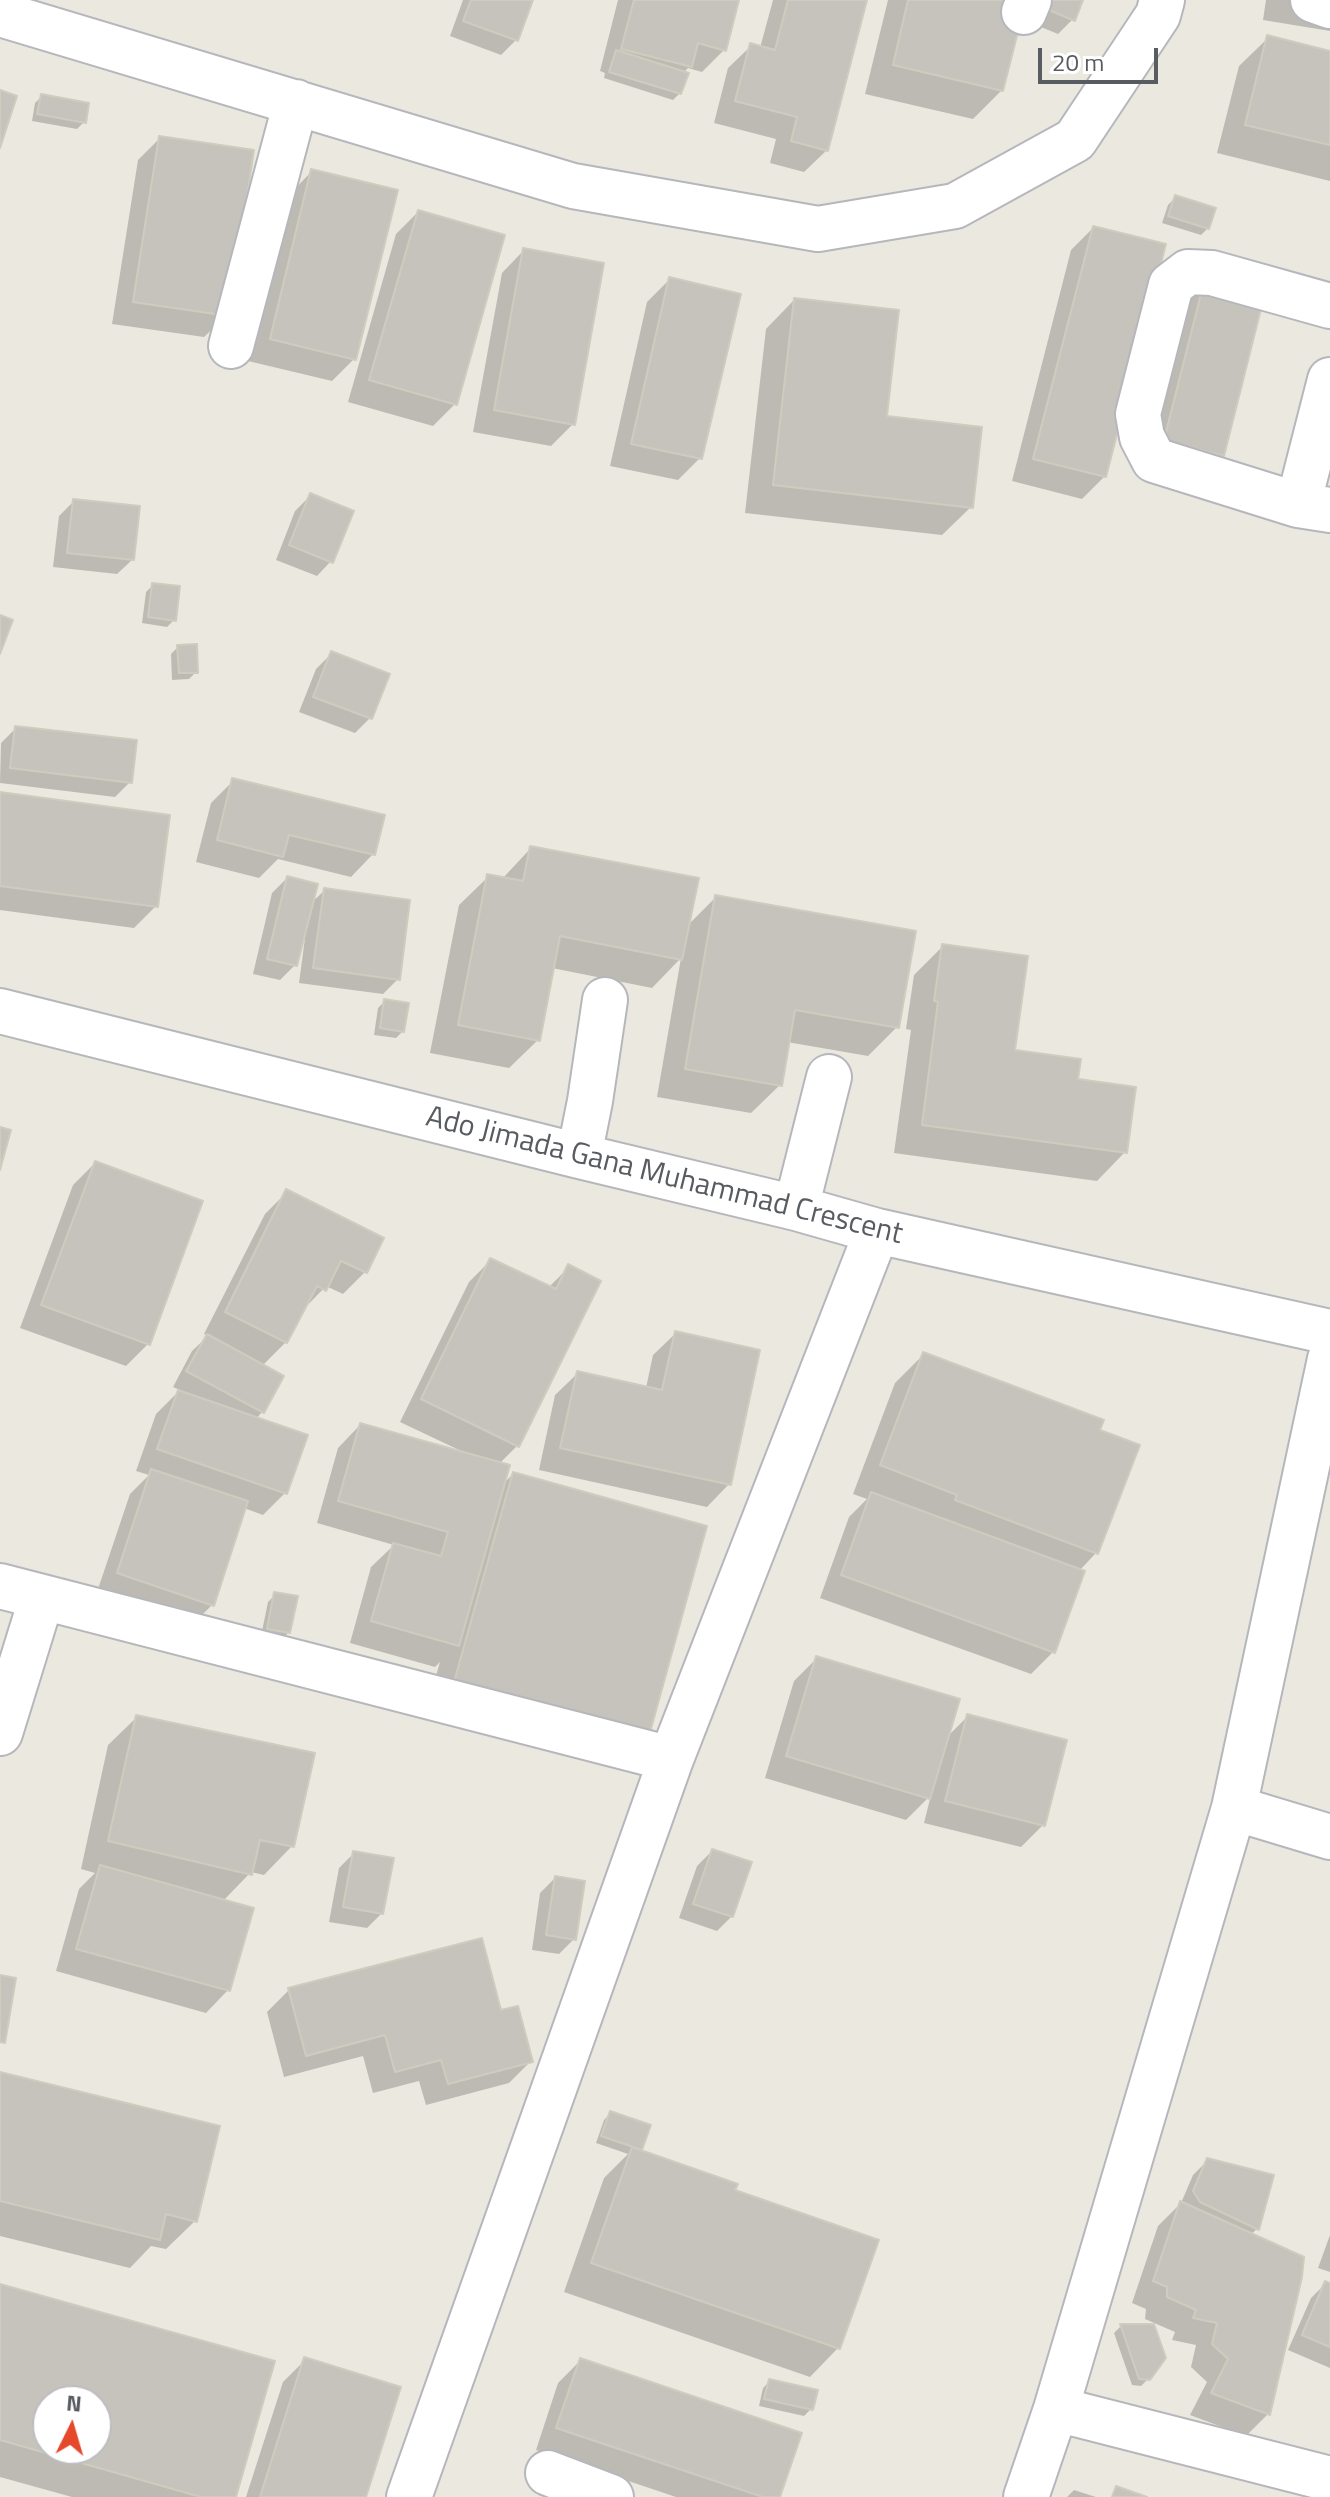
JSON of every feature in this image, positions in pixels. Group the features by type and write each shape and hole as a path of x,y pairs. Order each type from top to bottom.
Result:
{"street":[{"path":"0,14 573,186 818,229 955,206 1075,140 1158,15 1162,0"},
{"path":"1313,0 1330,6"},
{"path":"231,346 296,102"},
{"path":"1330,306 1212,273 1188,272 1171,285 1138,414 1142,437 1154,460 1314,508 1330,380"},
{"path":"579,1156 605,1000"},
{"name":"Ado Jimada Gana Muhammad Crescent","path":"0,1011 796,1208 877,1231 1330,1332"},
{"path":"796,1208 829,1077"},
{"path":"409,2497 671,1759 877,1231"},
{"path":"1026,2497 1056,2409 1234,1808 1330,1359"},
{"path":"0,1586 671,1759"},
{"path":"0,1733 42,1597"},
{"path":"1234,1808 1330,1837"},
{"path":"1056,2409 1330,2479"},
{"path":"548,2473 611,2497"}],"building":[{"path":"471,0 533,0 518,41 463,21"},
{"path":"634,0 739,0 726,51 698,43 692,67 621,49"},
{"path":"788,0 867,0 828,151 791,141 797,117 735,101 750,43 775,50"},
{"path":"908,0 1026,0 1003,91 893,65"},
{"path":"1048,0 1083,0 1075,21 1044,8"},
{"path":"1267,35 1330,51 1330,145 1245,125"},
{"path":"616,50 689,73 681,94 609,72"},
{"path":"0,90 17,96 0,148"},
{"path":"41,94 89,103 86,123 37,114"},
{"path":"159,136 254,150 229,316 133,302"},
{"path":"311,169 398,190 356,360 270,339"},
{"path":"1175,195 1216,208 1209,229 1168,216"},
{"path":"418,210 505,235 457,405 369,380"},
{"path":"1093,226 1166,244 1106,477 1033,459"},
{"path":"523,248 604,263 575,425 494,410"},
{"path":"669,277 741,294 702,459 631,444"},
{"path":"1204,282 1264,297 1224,456 1164,440"},
{"path":"794,298 899,310 887,416 982,427 973,508 773,485"},
{"path":"310,493 354,511 333,563 289,545"},
{"path":"73,499 140,506 134,560 67,553"},
{"path":"152,583 180,586 176,621 148,617"},
{"path":"0,615 13,620 0,654"},
{"path":"197,644 198,673 179,673 177,645"},
{"path":"331,651 390,674 372,719 313,697"},
{"path":"15,726 137,740 132,783 10,768"},
{"path":"232,778 385,815 375,855 289,835 283,857 217,840"},
{"path":"0,792 170,815 158,907 0,886"},
{"path":"530,846 699,878 682,960 560,936 540,1041 458,1025 487,874 523,881"},
{"path":"287,876 318,884 297,966 267,959"},
{"path":"324,888 410,900 400,980 313,968"},
{"path":"715,895 916,931 899,1028 795,1010 782,1086 685,1069"},
{"path":"942,944 1028,956 1015,1050 1081,1059 1078,1079 1136,1087 1127,1153 922,1125"},
{"path":"384,999 409,1003 404,1032 380,1028"},
{"path":"0,1127 11,1130 0,1170"},
{"path":"95,1161 203,1201 150,1345 41,1305"},
{"path":"286,1189 384,1238 367,1273 341,1261 326,1291 317,1286 287,1343 225,1312"},
{"path":"490,1258 556,1289 568,1264 601,1281 519,1447 421,1399"},
{"path":"675,1331 760,1350 731,1485 560,1448 577,1371 662,1390"},
{"path":"207,1334 284,1376 264,1413 186,1371"},
{"path":"923,1352 1104,1420 1100,1430 1140,1445 1098,1554 955,1500 957,1495 880,1465"},
{"path":"178,1390 308,1435 287,1494 157,1449"},
{"path":"360,1423 510,1465 459,1646 371,1621 393,1543 441,1556 448,1532 338,1501"},
{"path":"151,1469 248,1501 214,1606 117,1573"},
{"path":"513,1472 707,1526 649,1736 454,1682"},
{"path":"871,1492 1085,1571 1055,1653 841,1575"},
{"path":"274,1592 298,1596 290,1633 267,1629"},
{"path":"816,1656 960,1699 930,1799 786,1756"},
{"path":"967,1714 1067,1740 1045,1826 945,1801"},
{"path":"136,1715 315,1753 294,1847 260,1840 252,1875 108,1841"},
{"path":"712,1849 752,1862 733,1917 693,1904"},
{"path":"353,1851 394,1858 383,1914 343,1907"},
{"path":"100,1865 254,1908 230,1991 76,1949"},
{"path":"555,1876 585,1881 576,1940 546,1935"},
{"path":"482,1938 501,2010 518,2006 533,2062 448,2084 441,2060 395,2072 385,2035 306,2056 288,1988"},
{"path":"0,1975 16,1978 5,2043 0,2042"},
{"path":"0,2072 220,2126 197,2222 166,2214 160,2240 0,2201"},
{"path":"610,2111 651,2125 642,2150 601,2136"},
{"path":"632,2147 738,2184 735,2190 879,2240 840,2349 591,2263"},
{"path":"1207,2158 1274,2175 1259,2230 1200,2202 1193,2191"},
{"path":"1180,2201 1304,2257 1270,2415 1211,2393 1228,2359 1212,2344 1217,2323 1193,2318 1196,2310 1167,2297 1167,2287 1153,2281"},
{"path":"1325,2281 1330,2283 1330,2347 1302,2335"},
{"path":"0,2284 275,2361 236,2497 201,2497 88,2465 112,2465 112,2385 32,2385 32,2449 0,2440"},
{"path":"1120,2324 1154,2324 1166,2358 1150,2380 1139,2379"},
{"path":"304,2357 401,2387 366,2497 260,2497"},
{"path":"580,2358 802,2433 780,2497 763,2497 556,2428"},
{"path":"769,2379 818,2390 813,2410 764,2399"},
{"path":"1116,2486 1147,2497 1112,2497"}]}
